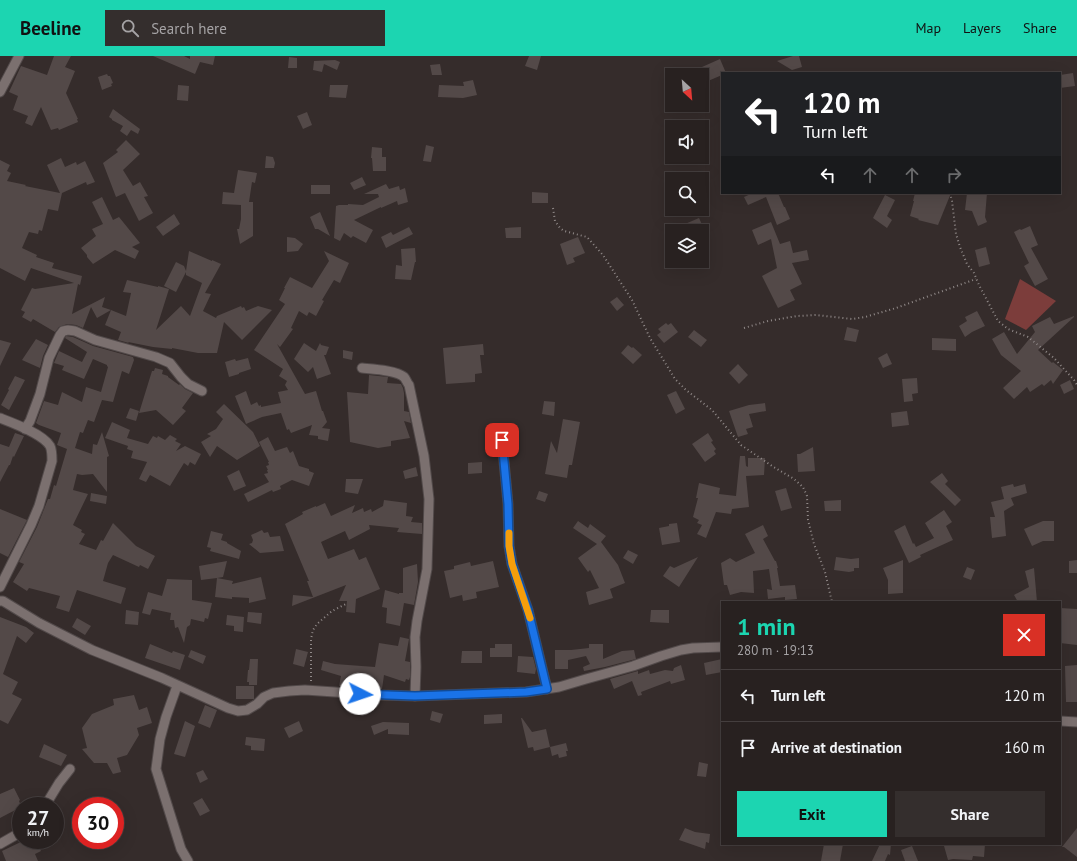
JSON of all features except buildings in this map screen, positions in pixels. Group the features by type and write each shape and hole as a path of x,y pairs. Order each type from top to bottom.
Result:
{"street":[{"path":"0,92 19,56"},
{"path":"25,429 40,394 49,358 60,335 68,330 75,331 95,340 156,357 170,363 180,377 188,384 202,391"},
{"path":"362,368 396,373 403,376 406,380 409,385 424,456 429,499 427,569 415,637 415,696"},
{"path":"0,418 46,440 51,447 52,454 52,461 39,506 0,587"},
{"path":"502,440 508,504 509,546 512,564 528,610 547,689"},
{"path":"0,601 4,601 39,623 86,647 238,711 247,710 257,704 264,697 273,693 289,691 311,690 415,696 526,692 559,687 633,666 681,650 721,647"},
{"path":"177,686 160,739 156,769 181,849 188,861"},
{"path":"1061,721 1077,722"},
{"path":"50,797 70,769"},
{"path":"0,844 12,837"}],"path":[{"path":"950,194 956,234 967,264 974,273 998,321 1008,329 1028,337 1054,358 1077,385"},
{"path":"553,208 555,221 560,228 564,231 587,238 603,255 632,300 650,338 675,379 686,390 712,410 741,445 794,479 803,487 807,496 808,520 814,544 825,572 832,601"},
{"path":"744,328 768,321 797,316 816,315 852,319 865,317 896,308 976,279"},
{"path":"311,690 311,640 313,630 317,624 332,611 346,604"}],"shaded area":[{"path":"1020,279 1056,301 1026,330 1005,319"}],"slow traffic":[{"path":"509,533 509,546 512,564 530,618"}],"route":[{"path":"360,694 415,696 526,692 547,689 528,610 512,564 509,546 508,504 502,440"}]}
